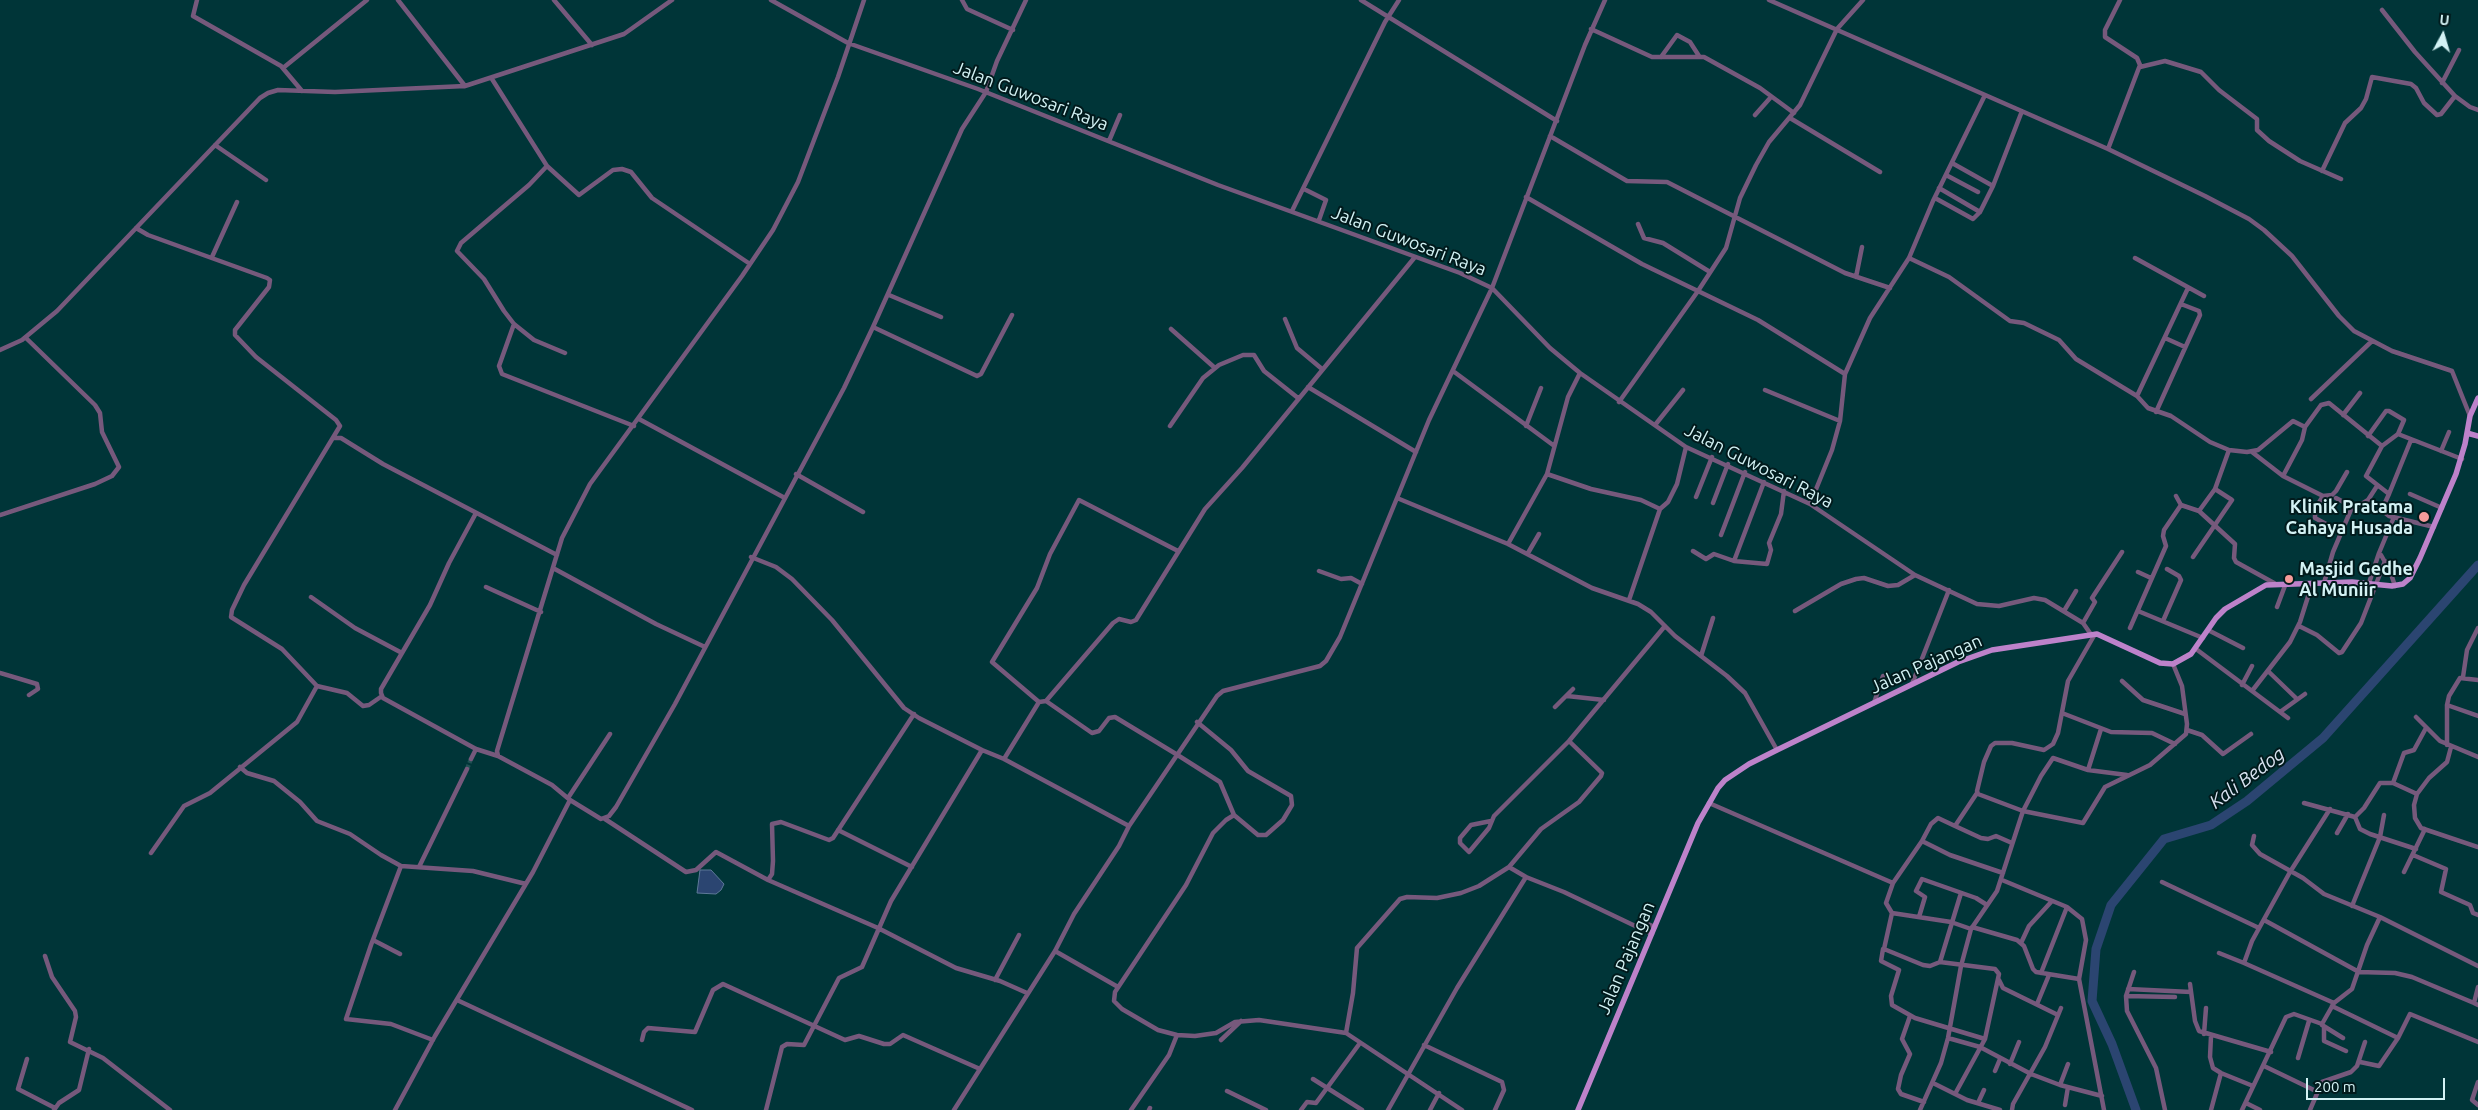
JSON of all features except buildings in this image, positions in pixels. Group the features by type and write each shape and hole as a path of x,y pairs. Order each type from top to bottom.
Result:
{"main road":[{"path":"2093,634 2160,662 2173,664 2187,658 2196,649 2225,609 2257,589 2274,583 2394,586 2403,584 2410,578 2434,527 2462,459 2470,416 2478,398"},
{"path":"2467,433 2478,436"},
{"name":"Jalan Pajangan","path":"1578,1110 1698,823 1725,780 1749,764 1958,662 1992,650 2093,634"}],"street":[{"path":"197,0 193,16 283,68 302,91"},
{"path":"283,68 367,0"},
{"path":"398,0 465,86"},
{"path":"554,0 592,45"},
{"path":"0,350 26,338 57,311 260,98 278,90 405,91 465,86 492,79 629,31 672,0"},
{"name":"Jalan Guwosari Raya","path":"771,0 848,43 986,92 1218,185 1319,220 1492,288 1550,348 1580,373 1686,447 1728,464 1810,504 1915,575 1981,605 1999,606 2040,599 2083,623 2093,634"},
{"path":"498,756 499,740 541,612 562,538 586,491 640,419 773,230 798,182 864,0"},
{"path":"962,0 967,9 1013,30"},
{"path":"605,819 616,807 705,647 751,557 844,388 889,295 962,129 986,92 997,61 1026,0"},
{"path":"1361,0 1556,122"},
{"path":"1292,211 1388,17 1399,0"},
{"path":"954,1110 1055,950 1074,914 1119,846 1128,826 1197,722 1217,696 1223,691 1323,664 1340,637 1416,452 1492,288 1591,29 1605,0"},
{"path":"1769,0 1782,2 1837,29 2108,149 2205,196 2264,230 2292,256 2348,326 2392,351 2452,371 2470,416"},
{"path":"1619,402 1698,291 1728,243 1734,217 1756,165 1769,142 1794,113 1810,87 1837,29 1863,0"},
{"path":"2108,149 2140,67 2137,58 2105,37 2105,30 2120,0"},
{"path":"2382,10 2442,83 2455,96 2470,107 2478,110"},
{"path":"1591,29 1652,57 1699,56"},
{"path":"1661,57 1677,35 1690,42 1699,56 1771,97 1794,113"},
{"path":"2442,83 2459,50"},
{"path":"2140,67 2165,61 2201,72 2219,90 2257,119 2257,130 2269,141 2283,151 2341,179"},
{"path":"2322,171 2345,123 2361,108 2366,99 2372,77 2411,84 2416,88 2424,103 2437,115 2441,114 2455,96"},
{"path":"492,79 548,166 579,195 613,170 627,170 631,172 652,198 750,264"},
{"path":"1810,504 1832,450 1840,421 1845,374 1870,318 1909,258 1939,188 1985,95"},
{"path":"1755,115 1771,97"},
{"path":"1935,198 1973,219 1980,212 1993,186 2022,111"},
{"path":"1110,141 1120,115"},
{"path":"1790,118 1880,172"},
{"path":"1550,136 1627,181 1667,182 1856,277 1890,288"},
{"path":"215,146 266,180"},
{"path":"1952,163 1993,186"},
{"path":"548,166 457,248 458,252 484,279 514,324 534,340 564,353"},
{"path":"1946,176 1978,192"},
{"path":"1939,188 1980,212"},
{"path":"1304,190 1326,200 1319,220"},
{"path":"1526,197 1642,264 1758,320 1845,374"},
{"path":"212,257 237,202"},
{"path":"1638,224 1644,238 1663,243 1710,272"},
{"path":"136,228 148,235 212,257 270,280 269,286 235,330 235,335 256,357 336,420 340,426 249,576 231,614 236,622 288,654 318,686 347,693 363,706 369,705 382,696"},
{"path":"1856,277 1862,247"},
{"path":"1178,551 1078,500 1050,554 1037,588 992,662 1039,702 1046,701 1112,623 1119,619 1131,622 1136,620 1205,509 1242,468 1415,257"},
{"path":"1909,258 1949,278 2010,322 2024,323 2059,340 2082,364 2137,396 2148,408 2171,416 2210,442 2229,450 2252,452 2258,450 2293,421 2305,427"},
{"path":"2135,258 2204,296"},
{"path":"2137,396 2188,288"},
{"path":"889,295 941,316"},
{"path":"2156,412 2200,313 2181,304"},
{"path":"873,327 977,376 981,374 1012,315"},
{"path":"1285,319 1297,348 1322,369"},
{"path":"514,324 499,366 502,374 634,426"},
{"path":"1171,329 1215,368"},
{"path":"0,515 95,484 117,472 113,454 102,432 100,413 95,405 26,338"},
{"path":"2164,338 2185,347"},
{"path":"2311,399 2372,341"},
{"path":"1170,426 1202,378 1232,358 1250,354 1254,356 1264,371 1298,398"},
{"path":"1453,371 1553,445"},
{"path":"1508,544 1547,474 1553,445 1568,397 1580,373"},
{"path":"1308,387 1416,452"},
{"path":"1526,426 1541,388"},
{"path":"1655,425 1683,390"},
{"path":"1765,390 1840,421"},
{"path":"2343,415 2360,393"},
{"path":"2283,476 2302,440 2305,427 2324,403 2328,403 2382,446"},
{"path":"2368,436 2387,411 2404,420 2398,434 2382,446 2366,474 2367,478 2389,494"},
{"path":"640,419 784,497"},
{"path":"2441,451 2449,432"},
{"path":"2398,434 2462,459"},
{"path":"334,438 341,438 383,464 557,555"},
{"path":"2411,440 2383,510 2394,517 2434,527"},
{"path":"1628,600 1660,509 1673,494 1686,447"},
{"path":"2199,511 2214,489 2229,450"},
{"path":"2252,452 2283,476 2322,496 2332,495 2346,472"},
{"path":"1696,496 1712,457"},
{"path":"1713,503 1728,464"},
{"path":"1721,536 1745,472"},
{"path":"796,474 863,512"},
{"path":"1547,474 1591,489 1641,500 1660,509"},
{"path":"1734,561 1764,482"},
{"path":"2336,498 2353,506 2360,505 2368,500 2377,486"},
{"path":"2193,557 2217,525 2232,500 2214,489"},
{"path":"1693,551 1706,558 1714,554 1734,561 1767,564 1771,550 1769,543 1781,514 1784,491"},
{"path":"2410,494 2442,508"},
{"path":"2176,496 2181,505 2199,511 2217,525 2236,544 2234,560 2274,583"},
{"path":"2322,496 2315,510 2315,518 2341,532"},
{"path":"1396,498 1508,544 1592,588 1628,600 1651,612 1675,636 1746,693 1777,750"},
{"path":"2130,628 2166,546 2163,536 2164,530 2181,505"},
{"path":"2324,583 2333,552 2353,506"},
{"path":"382,696 381,688 430,605 449,563 476,513"},
{"path":"2299,626 2317,635 2341,653 2354,636 2372,584 2379,553 2394,517"},
{"path":"1528,553 1539,534"},
{"path":"2083,623 2095,602 2092,598 2122,552"},
{"path":"2381,555 2394,586"},
{"path":"751,557 776,567 792,579 832,620 902,706 1128,826"},
{"path":"2372,584 2385,561"},
{"path":"553,568 656,624 705,647"},
{"path":"2163,621 2181,580 2178,575 2167,569"},
{"path":"1319,571 1341,579 1351,578 1362,584"},
{"path":"2138,572 2151,578"},
{"path":"1795,611 1841,584 1859,578 1888,586 1898,585 1915,575"},
{"path":"2277,607 2286,583"},
{"path":"2252,691 2285,650 2299,626 2312,584"},
{"path":"486,587 541,612"},
{"path":"1912,686 1949,590"},
{"path":"2064,611 2076,591"},
{"path":"311,598 355,628 402,653"},
{"path":"2138,612 2204,638"},
{"path":"1701,656 1713,618"},
{"path":"1491,821 1471,825 1460,838 1460,843 1469,852 1489,828 1491,821 1569,741 1665,626"},
{"path":"2463,677 2467,650 2478,628"},
{"path":"2208,630 2243,648"},
{"path":"1955,826 1977,792 1984,762 1991,746 2012,742 2047,749 2053,744 2058,733 2071,674 2093,634"},
{"path":"2196,649 2288,718"},
{"path":"1977,792 2023,811 2081,824 2105,787 2150,765 2183,738 2187,730 2182,686 2173,664"},
{"path":"2242,685 2252,666"},
{"path":"2269,672 2298,699"},
{"path":"0,673 36,684 38,689 29,695"},
{"path":"1873,705 1883,676"},
{"path":"2478,680 2463,677 2457,681 2447,705 2449,746 2447,762 2428,778 2417,794 2414,805 2414,816 2418,825 2478,847"},
{"path":"2122,681 2144,700 2185,714"},
{"path":"151,853 172,820 184,806 210,793 297,722 318,686"},
{"path":"1555,707 1573,689"},
{"path":"2280,712 2305,694"},
{"path":"382,696 476,749 498,756 552,786 569,799 605,819 686,872 692,872 716,852 768,880 878,928 956,968 995,980 1028,994"},
{"path":"1567,696 1604,700"},
{"path":"1046,701 1086,730 1096,733 1109,718 1115,717 1176,754 1220,782 1234,815 1258,835 1266,835 1283,820 1292,805 1292,798 1248,771 1231,750 1197,722"},
{"path":"1004,759 1039,702"},
{"path":"2447,705 2478,716"},
{"path":"2062,713 2101,729 2118,733 2152,732 2174,744"},
{"path":"768,880 772,874 774,861 774,840 770,832 772,824 775,821 829,840 838,830 914,714"},
{"path":"2416,717 2426,728 2449,746 2478,758"},
{"path":"2393,783 2404,753 2414,750 2426,728"},
{"path":"2088,770 2101,729"},
{"path":"2187,730 2202,735 2223,754 2251,734"},
{"path":"395,1110 433,1040 526,884 569,799 610,734"},
{"path":"1346,1034 1353,993 1357,948 1400,899 1407,897 1437,898 1461,893 1479,886 1509,867 1541,829 1579,802 1601,776 1602,773 1569,741"},
{"path":"471,759 476,749"},
{"path":"766,1110 782,1047 787,1044 804,1045 839,978 862,967 891,901 982,750"},
{"path":"1920,1110 1948,1038 1961,966 1972,928 1996,894 2023,811 2041,776 2053,758 2088,770 2128,775"},
{"path":"240,767 247,773 274,781 300,802 317,821 350,834 401,866 473,871 526,884"},
{"path":"419,867 467,768"},
{"path":"2355,817 2364,808 2380,782 2393,783 2417,794"},
{"path":"1709,803 1893,883"},
{"path":"2304,803 2348,814 2355,817 2360,829 2416,850"},
{"path":"2244,963 2259,928 2290,872 2330,809"},
{"path":"2337,834 2348,814"},
{"path":"1234,815 1213,833 1186,885 1118,986 1113,997 1122,1009 1158,1030 1177,1035 1195,1036 1216,1033 1242,1020 1259,1020 1346,1034 1408,1072 1462,1110"},
{"path":"2352,906 2380,837 2384,815"},
{"path":"2012,843 1996,836 1988,839 1981,838 1938,818 1928,827 1922,841 1893,883 1886,904 1892,913 1951,922 2021,943 2026,950 2032,969 2049,975 2079,979"},
{"path":"2404,872 2425,829"},
{"path":"838,830 912,867"},
{"path":"2254,836 2251,842 2253,848 2290,872 2303,878 2324,894 2380,917 2478,966"},
{"path":"1922,841 1950,855 2003,872"},
{"path":"2413,855 2446,869 2442,892 2470,905 2473,913 2478,914"},
{"path":"401,866 346,1019 391,1024 433,1040"},
{"path":"1509,867 1526,877 1564,892 1652,934"},
{"path":"1388,1110 1408,1072 1526,877"},
{"path":"1919,917 1925,898 1916,892 1921,880 1976,898 1987,905"},
{"path":"2002,880 2067,907 2082,919 2086,936 2079,979 2104,1110"},
{"path":"2162,882 2259,928"},
{"path":"1940,962 1961,893"},
{"path":"2021,943 2029,926 2052,900"},
{"path":"2041,973 2067,907"},
{"path":"1892,913 1881,961 1900,970 1890,1001 1902,1012 1910,1016 1985,1039"},
{"path":"2346,1051 2324,1041 2323,1025 2333,1005 2352,989 2367,945 2380,917"},
{"path":"2264,920 2359,972 2395,973 2412,977 2476,1004 2478,987"},
{"path":"1643,922 1656,927"},
{"path":"995,980 1019,934"},
{"path":"373,940 400,954"},
{"path":"1883,948 1923,965 1930,966 1940,962 1999,971 1999,979 1985,1039 1955,1094"},
{"path":"1055,950 1118,986"},
{"path":"2219,953 2333,1005 2398,1038"},
{"path":"45,956 52,977 75,1011 76,1017 70,1042 89,1049 119,1069 170,1110"},
{"path":"2134,972 2126,996 2128,1016 2156,1068 2165,1110"},
{"path":"2037,1004 2049,975"},
{"path":"1999,979 2003,988 2058,1015"},
{"path":"642,1040 644,1032 648,1028 695,1032 713,990 722,984 845,1040 860,1036 884,1044 890,1044 903,1035 980,1070"},
{"path":"2190,984 2197,1028 2204,1034 2270,1052"},
{"path":"2128,988 2191,992"},
{"path":"2126,996 2175,997"},
{"path":"457,1000 692,1110"},
{"path":"2012,1110 2013,1104 2046,1046 2061,1008"},
{"path":"2204,1034 2206,1008"},
{"path":"2242,1110 2286,1017 2294,1014 2323,1025 2343,1038"},
{"path":"2360,1062 2379,1066 2398,1038 2407,1016 2412,1014 2478,1042"},
{"path":"1910,1016 1902,1039 1910,1054 1901,1075 1898,1089 1902,1094 1924,1102"},
{"path":"1221,1040 1242,1020"},
{"path":"2298,1058 2309,1021"},
{"path":"1131,1110 1169,1055 1177,1035"},
{"path":"2211,1036 2211,1062 2214,1069 2253,1086"},
{"path":"1948,1038 1980,1047 2031,1074 2060,1085 2102,1096"},
{"path":"2010,1064 2019,1042"},
{"path":"2310,1110 2322,1082 2351,1072 2360,1062 2365,1042"},
{"path":"1301,1110 1307,1102 1316,1103 1360,1043"},
{"path":"1424,1045 1502,1082 1504,1090 1495,1110"},
{"path":"27,1059 18,1089 55,1109 79,1090 89,1049"},
{"path":"1994,1071 2000,1059"},
{"path":"2060,1085 2068,1064"},
{"path":"2264,1066 2318,1092"},
{"path":"2211,1110 2221,1073"},
{"path":"1313,1079 1362,1110"},
{"path":"2478,1082 2472,1100 2478,1104"},
{"path":"1932,1083 1955,1094 2000,1110"},
{"path":"2065,1105 2068,1087"},
{"path":"1978,1103 1984,1090"},
{"path":"1226,1091 1266,1110"},
{"path":"1430,1110 1439,1093"},
{"path":"2246,1102 2260,1110"}],"water":[{"path":"700,870 711,870 724,884 721,890 716,894 697,893"}],"waterway":[{"name":"Kali Bedog","path":"2136,1110 2112,1044 2092,1001 2096,949 2111,905 2164,839 2211,825 2247,801 2323,738 2478,565"}],"tunnel":[{"path":"467,769 471,759"}],"place":[{"name":"Klinik Pratama Cahaya Husada","path":"2424,517"},
{"name":"Masjid Gedhe Al Muniir","path":"2289,579"}]}
